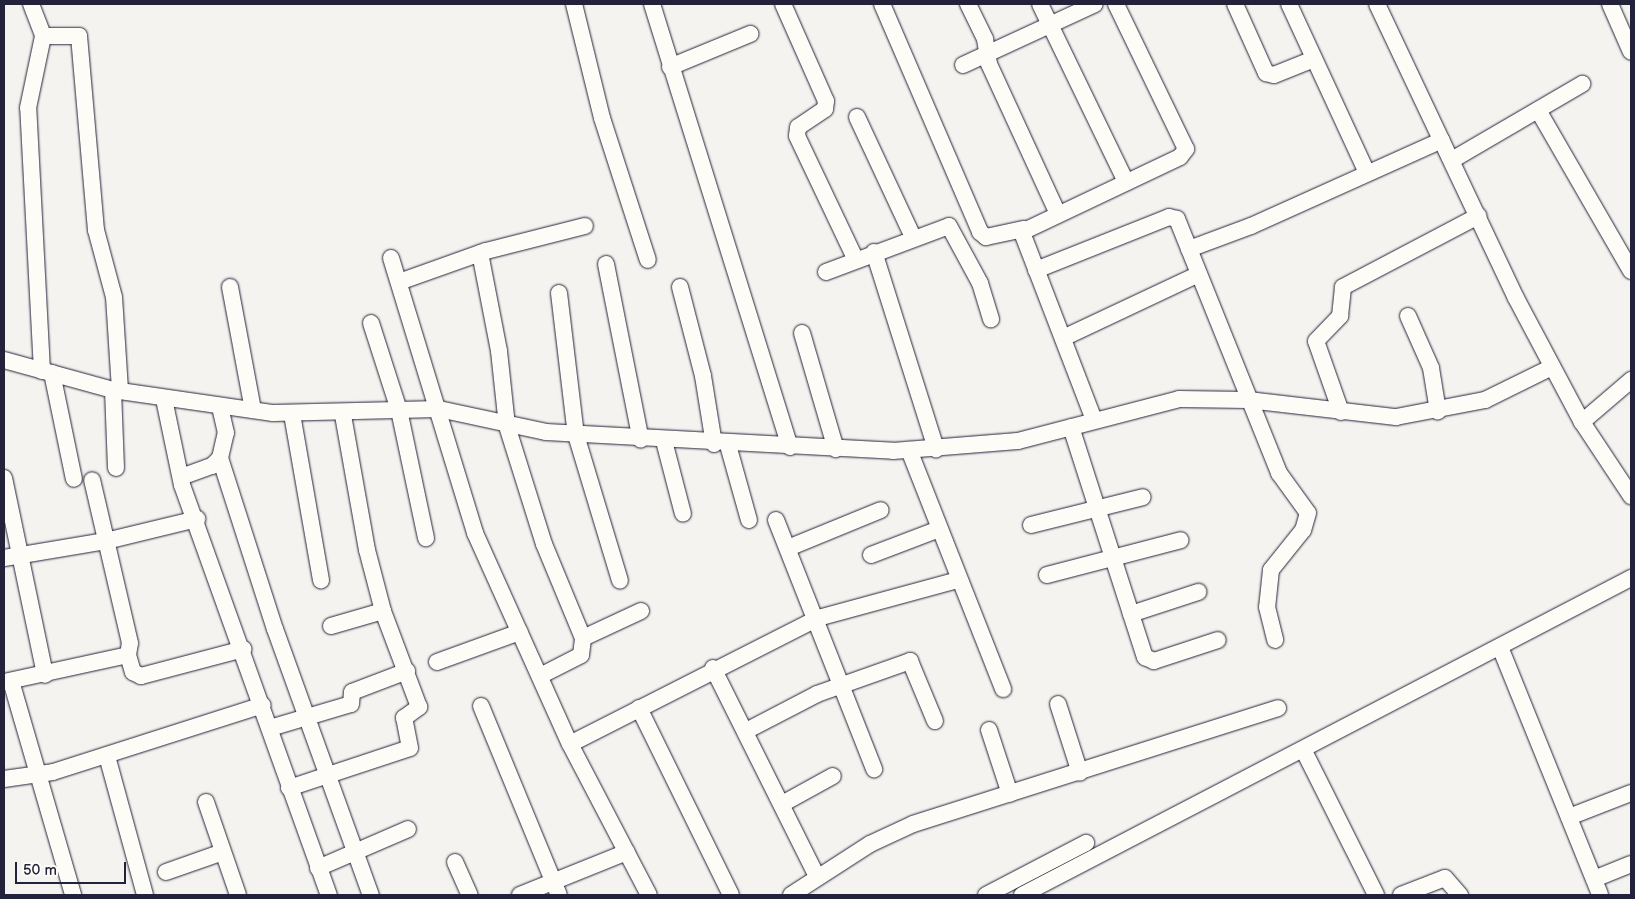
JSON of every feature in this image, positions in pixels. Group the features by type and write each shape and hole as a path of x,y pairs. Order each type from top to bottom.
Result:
{"street":[{"path":"31,4 43,36 28,108 47,372 74,479"},
{"path":"574,4 602,118 648,260"},
{"path":"652,4 670,67 774,383 790,447"},
{"path":"782,4 826,105 801,123 797,136 856,260"},
{"path":"882,4 980,232 986,237 1024,228 1058,214 1180,157 1186,149 1116,4"},
{"path":"968,4 987,53 1058,214"},
{"path":"1040,4 1126,182"},
{"path":"963,65 1095,4"},
{"path":"1235,4 1266,73 1274,75 1314,59"},
{"path":"1289,4 1367,173"},
{"path":"1377,4 1552,367 1582,422 1631,496"},
{"path":"1610,4 1631,52"},
{"path":"670,67 750,34"},
{"path":"43,36 79,36 96,230 114,297 116,468"},
{"path":"1452,160 1582,84"},
{"path":"1538,110 1631,271"},
{"path":"857,117 913,237"},
{"path":"1189,249 1251,226 1442,140"},
{"path":"1036,270 1172,216 1189,249 1248,400 1284,484 1308,513 1303,530 1271,570 1267,607 1275,640"},
{"path":"1341,412 1316,341 1340,316 1343,287 1478,216"},
{"path":"826,272 945,225 952,227 991,319"},
{"path":"398,282 480,253 585,226"},
{"path":"1024,228 1022,235 1094,420"},
{"path":"874,252 936,449"},
{"path":"480,253 500,352 507,426 544,544 583,638 581,655 540,676"},
{"path":"391,258 439,409 475,533 570,744 649,895"},
{"path":"606,264 641,440"},
{"path":"1063,338 1199,274"},
{"path":"230,287 253,410"},
{"path":"680,287 721,444 749,520"},
{"path":"559,293 576,435 620,581"},
{"path":"1408,316 1431,368 1438,411"},
{"path":"372,323 399,410 426,538"},
{"path":"802,333 836,449"},
{"path":"4,360 116,390 220,406 292,414 343,415 439,409 507,426 576,435 721,444 909,450 1018,441 1163,400 1248,400 1396,417 1438,411 1485,400 1552,367"},
{"path":"1582,422 1630,384"},
{"path":"164,398 180,477 197,519 263,705 289,788 329,895"},
{"path":"220,406 226,432 220,458 371,895"},
{"path":"292,414 321,581"},
{"path":"289,788 329,776 412,746 404,718 419,704 383,611 362,525 343,415"},
{"path":"1071,427 1131,614 1150,661 1218,640"},
{"path":"664,441 683,514"},
{"path":"909,450 958,580 1002,688"},
{"path":"180,477 212,466 220,458"},
{"path":"4,478 22,554 45,675"},
{"path":"92,480 130,643 128,655 133,672 141,676 243,649"},
{"path":"1031,525 1098,510 1143,497"},
{"path":"788,548 881,510"},
{"path":"4,558 106,541 197,519"},
{"path":"776,520 818,618 874,769"},
{"path":"870,555 939,529"},
{"path":"1047,575 1114,560 1181,540"},
{"path":"1022,895 1304,751 1631,578"},
{"path":"570,744 713,668 818,618 958,580"},
{"path":"1131,614 1198,592"},
{"path":"331,626 383,611"},
{"path":"583,638 641,611"},
{"path":"437,662 520,632"},
{"path":"1500,647 1600,895"},
{"path":"73,895 7,682 128,655"},
{"path":"746,732 843,685 910,661 935,721"},
{"path":"713,668 817,877"},
{"path":"270,728 351,704 352,692 407,671"},
{"path":"1058,704 1080,773"},
{"path":"4,778 35,774 107,756 263,705"},
{"path":"481,706 556,889"},
{"path":"638,708 731,895"},
{"path":"791,895 817,877 913,824 1080,773 1278,708"},
{"path":"989,730 1010,794"},
{"path":"1304,751 1376,895"},
{"path":"107,756 145,895"},
{"path":"782,804 833,776"},
{"path":"1569,817 1631,793"},
{"path":"206,802 238,895"},
{"path":"318,868 408,829"},
{"path":"986,895 1086,843"},
{"path":"166,872 223,852"},
{"path":"520,895 556,889 627,852"},
{"path":"455,862 470,895"},
{"path":"1594,879 1631,864"},
{"path":"1400,895 1444,878 1460,895"}]}
